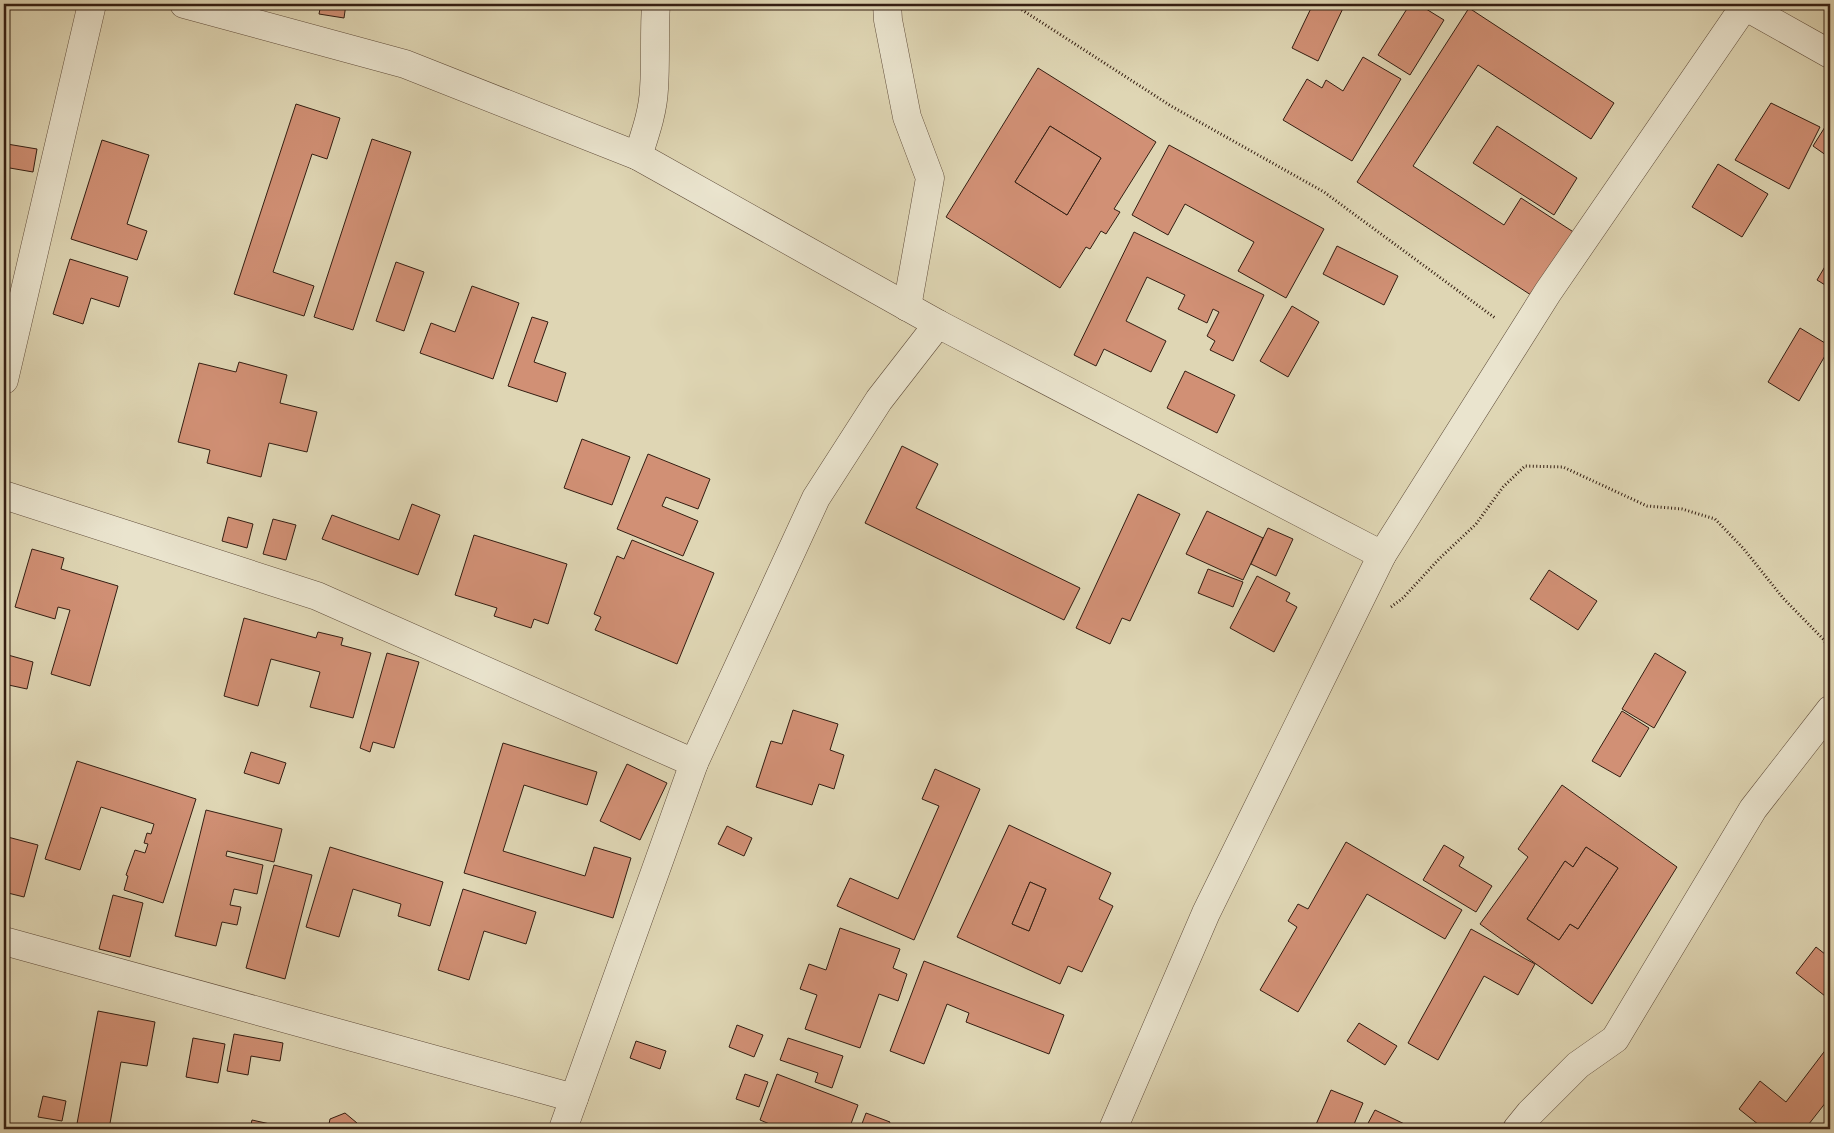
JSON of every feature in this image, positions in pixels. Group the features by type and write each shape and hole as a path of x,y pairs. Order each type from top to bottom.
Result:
{"street":[{"path":"4,380 92,4"},
{"path":"184,4 405,64 638,156 938,324 1382,555"},
{"path":"638,156 650,115 654,89 656,4"},
{"path":"887,4 888,20 907,117 930,178 907,307"},
{"path":"1112,1129 1206,914 1382,555 1548,292 1744,4 1830,54"},
{"path":"563,1129 694,763 816,498 879,400 938,324"},
{"path":"4,495 317,596 694,763"},
{"path":"1517,1129 1530,1113 1578,1066 1615,1039 1753,809 1830,710"},
{"path":"4,941 574,1098"}],"path":[{"path":"1012,4 1171,106 1324,192 1520,336"},
{"path":"1349,622 1375,619 1403,598 1476,524 1502,487 1525,466 1563,467 1648,506 1682,510 1715,520 1743,548 1783,598 1824,640 1830,650"}],"building":[{"path":"321,4 346,4 344,18 319,14"},
{"path":"1313,4 1345,4 1318,61 1292,48"},
{"path":"1410,4 1418,4 1444,20 1410,75 1378,55"},
{"path":"1469,8 1614,103 1591,139 1478,65 1413,166 1504,225 1521,198 1575,233 1534,297 1357,182"},
{"path":"1363,57 1401,79 1352,161 1283,120 1307,79 1322,88 1326,80 1343,91"},
{"path":"1038,68 1156,142 1114,209 1120,212 1106,234 1101,231 1090,249 1086,247 1060,288 946,217","holes":["1050,126 1101,158 1067,215 1015,182"]},
{"path":"1771,103 1820,127 1789,189 1735,160"},
{"path":"296,104 340,118 327,159 312,154 273,272 314,286 304,316 234,294"},
{"path":"1830,119 1830,158 1813,146"},
{"path":"1050,126 1101,158 1067,215 1015,182"},
{"path":"1497,126 1577,178 1554,215 1473,163"},
{"path":"372,139 411,152 353,330 314,317"},
{"path":"102,140 149,155 127,224 147,231 137,260 71,239"},
{"path":"7,144 37,149 33,172 4,167"},
{"path":"1169,145 1324,229 1286,298 1238,271 1254,242 1185,204 1168,235 1132,215"},
{"path":"1718,164 1768,194 1742,237 1692,207"},
{"path":"1134,232 1264,295 1233,361 1210,350 1215,341 1207,336 1219,312 1213,309 1207,323 1178,309 1185,295 1147,277 1126,321 1166,341 1151,372 1104,349 1096,366 1074,355"},
{"path":"1337,246 1398,276 1384,305 1323,274"},
{"path":"1830,258 1830,288 1817,280"},
{"path":"70,259 128,277 119,307 91,298 83,324 53,314"},
{"path":"396,262 424,272 404,331 376,321"},
{"path":"472,286 519,303 493,379 420,353 431,323 455,332"},
{"path":"1292,306 1319,322 1288,377 1260,361"},
{"path":"532,317 548,322 534,362 566,373 557,402 508,386"},
{"path":"1800,328 1830,347 1799,401 1768,382"},
{"path":"239,362 287,375 280,403 317,412 307,452 269,443 261,477 207,463 210,450 178,442 199,363 236,372"},
{"path":"1185,371 1235,395 1217,433 1167,408"},
{"path":"582,439 630,457 612,505 564,488"},
{"path":"902,446 938,464 916,508 1080,588 1064,620 865,523"},
{"path":"648,454 710,479 698,509 666,497 662,506 698,521 683,556 617,529"},
{"path":"1138,494 1180,514 1130,621 1122,618 1110,644 1076,628"},
{"path":"412,504 440,515 418,575 322,539 332,515 399,540"},
{"path":"1207,511 1263,538 1243,580 1186,554"},
{"path":"228,517 253,524 247,548 222,541"},
{"path":"273,519 296,525 286,560 263,554"},
{"path":"1268,528 1293,539 1276,576 1251,564"},
{"path":"474,535 567,564 548,624 534,619 531,628 494,616 497,608 455,595"},
{"path":"632,540 714,573 677,664 595,630 601,617 594,614 617,556 624,559"},
{"path":"32,549 64,558 61,569 118,586 90,686 51,674 70,610 58,607 55,619 15,607"},
{"path":"1208,569 1243,582 1233,607 1198,593"},
{"path":"1549,570 1597,601 1578,630 1530,599"},
{"path":"1257,576 1290,593 1286,601 1297,607 1274,652 1230,628"},
{"path":"244,618 316,638 318,632 343,638 341,645 371,653 353,718 310,707 320,672 271,659 258,706 224,696"},
{"path":"387,653 419,662 394,748 373,742 370,752 360,748"},
{"path":"1655,653 1686,672 1654,728 1622,709"},
{"path":"8,655 33,662 27,689 4,684 4,671"},
{"path":"793,710 838,724 830,750 844,755 834,789 819,784 812,805 756,787 771,741 782,744"},
{"path":"1622,711 1649,728 1620,777 1592,761"},
{"path":"503,743 597,772 587,805 524,785 503,851 585,876 594,847 631,858 613,918 464,873"},
{"path":"251,752 286,763 279,784 244,773"},
{"path":"77,761 196,799 163,903 124,890 128,876 126,875 135,850 145,853 148,844 144,843 147,833 151,834 154,824 101,807 80,870 45,859"},
{"path":"627,764 667,783 640,840 600,821"},
{"path":"935,769 980,789 914,940 837,906 850,878 898,899 939,806 922,799"},
{"path":"1562,785 1677,867 1592,1004 1480,924 1528,857 1518,849","holes":["1586,847 1618,868 1578,929 1570,924 1559,940 1527,919 1565,861 1573,867"]},
{"path":"206,810 282,829 274,862 227,851 226,856 263,865 257,894 234,889 230,905 241,907 237,925 222,922 216,946 175,936"},
{"path":"1009,825 1111,873 1099,899 1113,906 1082,972 1068,966 1060,984 957,937","holes":["1030,882 1046,889 1029,931 1012,924"]},
{"path":"727,826 752,838 744,856 718,844"},
{"path":"4,836 38,845 24,897 4,892"},
{"path":"1346,842 1462,910 1445,939 1367,894 1298,1012 1260,990 1297,927 1288,921 1298,904 1308,909"},
{"path":"1444,845 1464,857 1459,866 1492,886 1476,912 1423,880"},
{"path":"330,847 443,882 430,926 398,916 401,904 353,889 339,937 306,927"},
{"path":"1586,847 1618,868 1578,929 1570,924 1559,940 1527,919 1565,861 1573,867"},
{"path":"274,865 312,875 285,979 246,968"},
{"path":"1030,882 1046,889 1029,931 1012,924"},
{"path":"463,889 536,912 526,944 484,931 469,980 438,970"},
{"path":"113,895 143,903 130,957 99,949"},
{"path":"840,928 900,949 893,968 907,974 898,1001 879,994 860,1048 805,1029 817,995 800,989 809,964 826,970"},
{"path":"1471,929 1535,964 1518,995 1484,976 1438,1060 1408,1043"},
{"path":"1816,947 1830,958 1830,1000 1796,973"},
{"path":"924,961 1064,1015 1049,1054 966,1022 969,1013 947,1004 924,1064 890,1051"},
{"path":"98,1011 155,1022 147,1066 121,1062 109,1129 76,1129"},
{"path":"1359,1023 1397,1046 1385,1065 1347,1041"},
{"path":"737,1025 763,1035 754,1057 729,1047"},
{"path":"234,1034 283,1043 280,1061 251,1056 248,1075 227,1071"},
{"path":"193,1038 225,1044 218,1083 186,1077"},
{"path":"788,1038 843,1056 832,1088 815,1082 818,1073 780,1060"},
{"path":"636,1041 666,1051 660,1069 630,1058"},
{"path":"1830,1044 1830,1097 1805,1129 1764,1129 1739,1109 1760,1081 1786,1102"},
{"path":"745,1074 768,1082 759,1107 736,1099"},
{"path":"777,1074 858,1105 849,1129 770,1129 772,1125 760,1120"},
{"path":"1331,1090 1363,1103 1352,1129 1314,1129"},
{"path":"43,1096 66,1101 62,1121 38,1117"},
{"path":"1375,1110 1415,1129 1365,1129"},
{"path":"345,1113 357,1123 356,1129 328,1129 330,1119"},
{"path":"866,1113 890,1122 887,1129 860,1129"},
{"path":"252,1120 270,1124 269,1129 250,1129"}]}
